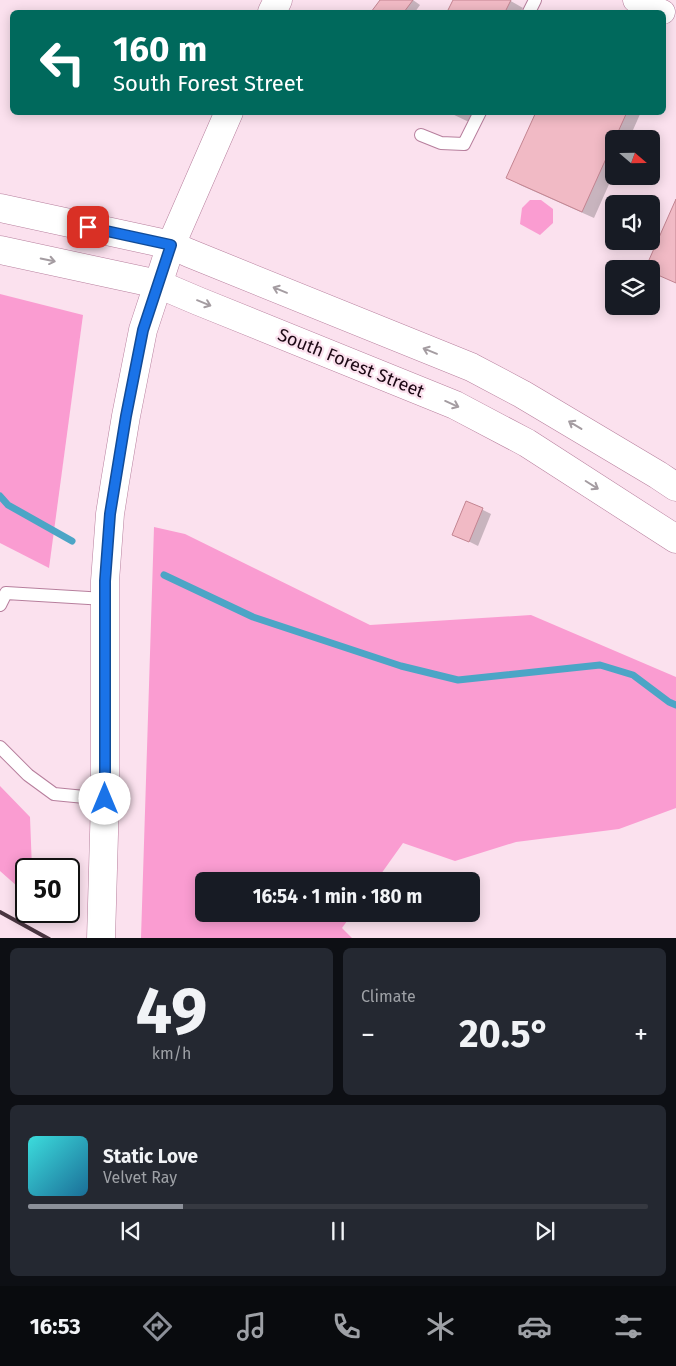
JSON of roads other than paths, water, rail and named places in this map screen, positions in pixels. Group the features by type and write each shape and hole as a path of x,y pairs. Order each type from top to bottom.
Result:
{"street":[{"path":"635,0 657,10"},
{"path":"101,938 105,799 105,581 110,514 116,472 143,330 171,245 227,115"},
{"path":"0,208 171,245 471,367 522,394 676,487"},
{"name":"South Forest Street","path":"0,250 158,284 455,405 527,443 676,538"}],"lane":[{"path":"421,135 441,142 464,144 478,115"},
{"path":"2,596 105,599"},
{"path":"0,747 28,775 54,794 105,799"}],"waterway":[{"path":"0,496 8,505 72,541"},
{"path":"164,575 253,617 401,666 458,680 600,665 633,675 669,702 676,705"}],"railway":[{"path":"0,912 47,938"}]}
